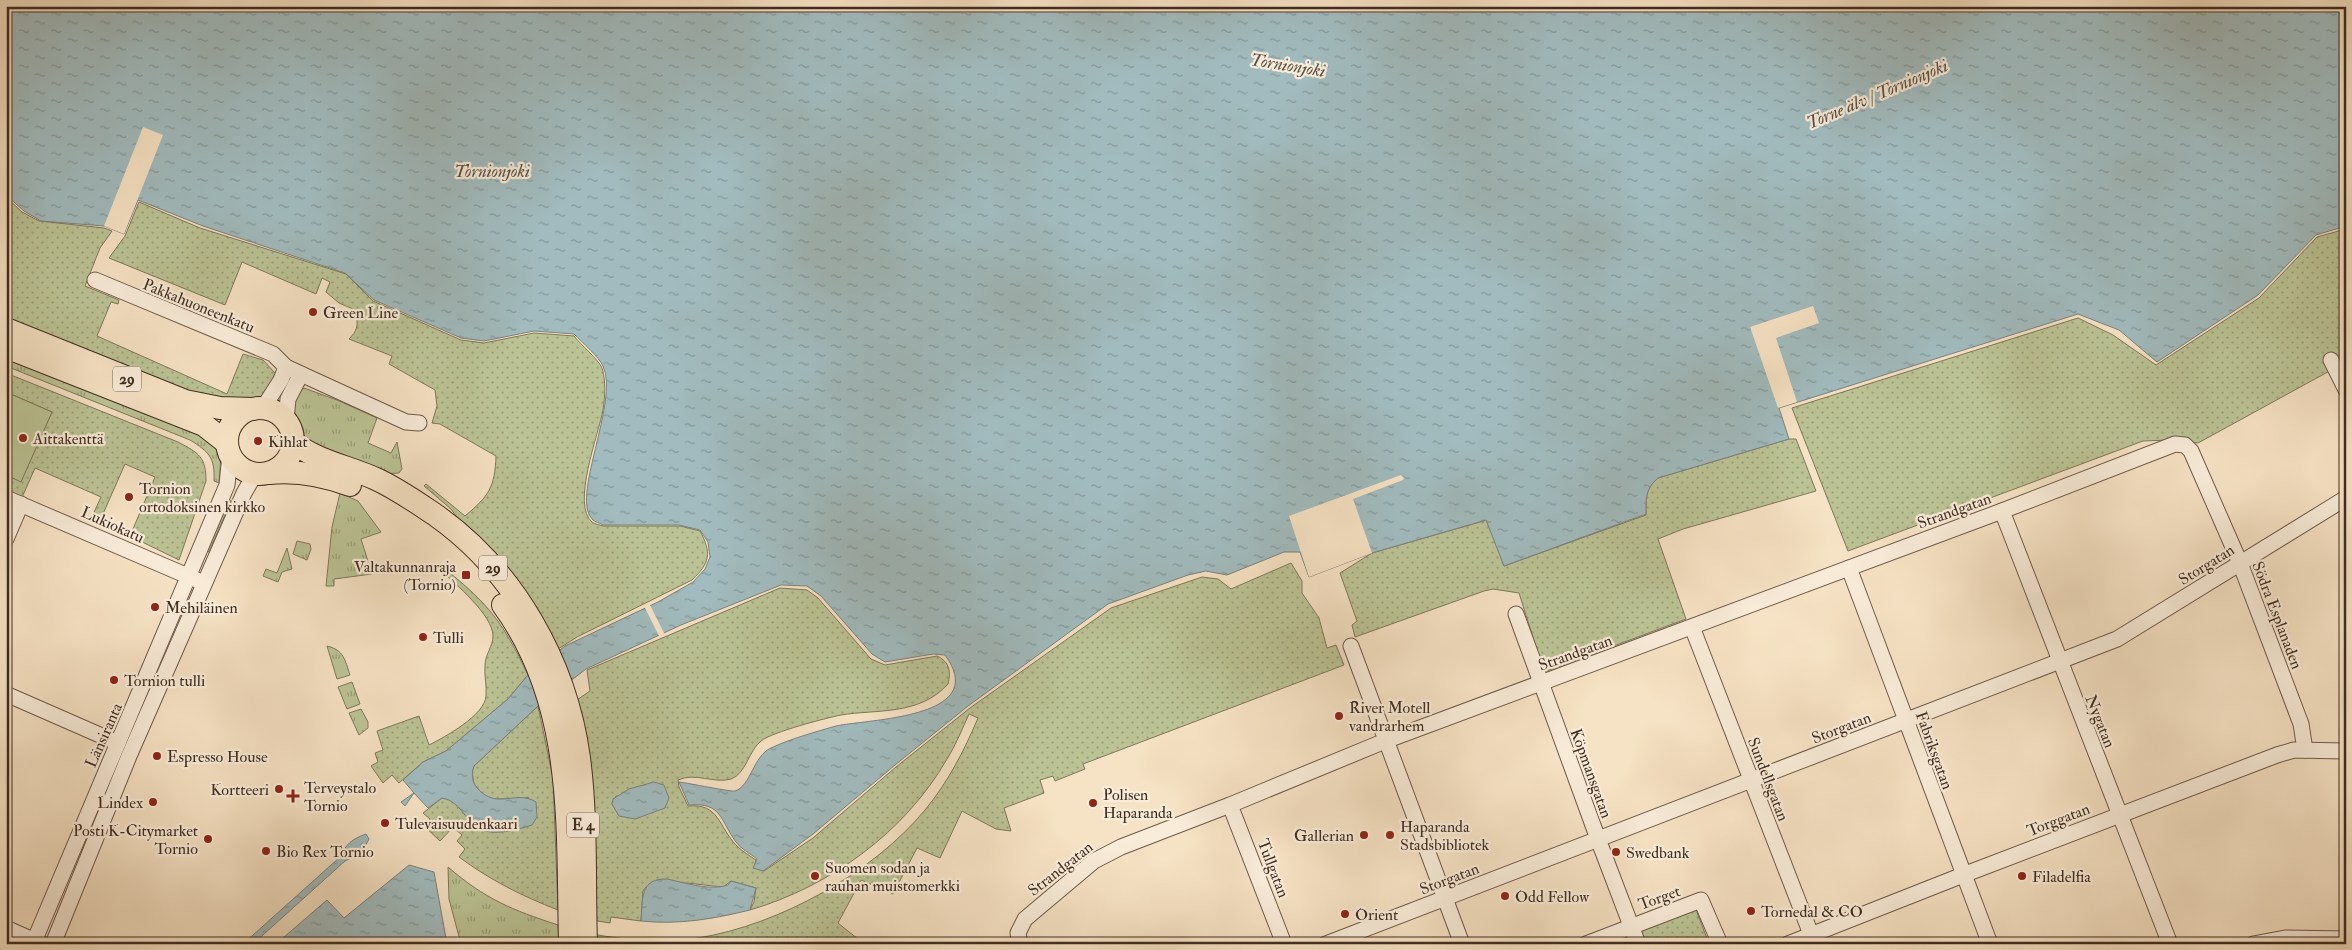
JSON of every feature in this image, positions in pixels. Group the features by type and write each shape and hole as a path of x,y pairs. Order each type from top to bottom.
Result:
{"highway":[{"name":"29","path":"6,329 185,401 208,406 258,408 278,413 286,420"},
{"name":"29","path":"6,347 204,425 228,448 243,470 262,474 289,471 331,478 370,493 425,527 450,546 492,590 508,613 531,638"},
{"path":"228,448 229,430 236,418 258,408"},
{"path":"262,474 286,462 294,442 293,434 286,420"},
{"name":"29","path":"294,442 312,456 383,483 412,500 454,530 488,561 505,582 531,638"},
{"name":"E 4","path":"531,638 548,672 562,713 577,743 581,781 586,944"},
{"name":"E 4","path":"562,713 570,944"}],"street":[{"name":"Pakkahuoneenkatu","path":"95,280 273,354 286,367 406,422 418,422"},
{"path":"2331,360 2346,390"},
{"path":"258,408 278,386 286,367"},
{"path":"286,420 288,399 301,374"},
{"name":"Strandgatan","path":"1020,944 1018,933 1025,919 1094,861 1120,847 1230,805 1386,740 2002,511 2175,444 2182,445"},
{"name":"Södra Esplanaden","path":"2182,445 2191,451 2240,564 2301,724 2304,750"},
{"name":"Länsiranta","path":"36,943 227,486 228,448"},
{"name":"Länsiranta","path":"53,944 129,756 206,584 244,493 262,474"},
{"name":"Lukiokatu","path":"6,498 206,584"},
{"name":"Storgatan","path":"1326,944 2117,639 2346,498"},
{"path":"6,539 21,504"},
{"name":"Nygatan","path":"2002,511 2170,944"},
{"name":"Fabriksgatan","path":"1849,568 1962,874 1990,944"},
{"name":"Köpmansgatan","path":"1516,614 1638,944"},
{"name":"Sundellsgatan","path":"1692,627 1813,939"},
{"path":"1351,646 1462,944"},
{"path":"6,694 118,743"},
{"name":"Torggatan","path":"1788,944 1813,939 1962,874 2277,755 2294,750 2333,753 2346,751"},
{"name":"Tullgatan","path":"1230,805 1284,944"},
{"name":"Torget","path":"1586,944 1701,900 1720,944"},
{"path":"6,928 36,943"},
{"path":"2253,944 2285,938 2346,939"}],"green space":[{"path":"6,197 22,212 39,221 104,228 112,231 100,248 85,286 119,300 118,304 111,302 97,336 227,394 243,354 263,360 276,374 266,395 256,401 207,400 6,322"},
{"path":"139,202 200,228 346,274 373,301 461,340 484,343 534,333 574,336 602,368 605,383 603,410 585,485 584,501 586,513 593,523 603,526 680,526 700,531 707,552 706,563 703,568 692,580 577,637 555,651 451,509 424,486 426,484 465,516 480,503 489,490 494,476 496,456 440,424 432,423 437,406 435,390 389,364 392,356 349,339 355,332 357,325 353,309 339,303 326,292 330,282 322,278 316,294 242,262 225,305 109,258 125,236"},
{"path":"2346,229 2346,362 2198,443 2169,440 2143,441 1848,551 1792,408 2078,318 2113,335 2156,365 2259,298 2317,237"},
{"path":"6,355 211,439 221,455 219,483 214,481 210,456 190,440 6,366"},
{"path":"6,373 178,442 191,449 200,457 205,466 206,481 179,560 130,536 155,477 125,464 99,523 91,519 101,497 35,468 20,502 6,496 6,475 21,481 52,412 6,392"},
{"path":"304,388 377,418 368,443 391,453 397,442 402,469 399,473 381,474 302,442 294,421 293,406 294,400"},
{"name":"Aittakenttä","path":"6,392 52,412 21,482 6,475"},
{"path":"1789,439 1796,439 1816,491 1683,529 1658,539 1686,619 1544,672 1519,593 1493,589 1484,591 1355,637 1352,625 1357,621 1340,573 1372,553 1487,520 1504,566 1646,515 1648,490 1658,478"},
{"path":"340,493 358,501 381,532 361,539 372,574 334,579 334,586 326,586 332,527"},
{"path":"227,499 231,501 209,552 204,550"},
{"path":"297,541 310,544 311,549 307,560 293,554"},
{"path":"287,548 292,569 282,572 278,582 263,576 266,569 277,573"},
{"path":"1291,563 1302,581 1302,593 1319,618 1327,648 1336,645 1344,665 1083,764 1085,769 1055,781 1053,776 1040,780 1044,793 1004,808 1011,831 996,829 962,811 940,858 917,848 893,894 861,880 838,923 864,944 592,944 592,934 658,941 698,938 760,921 822,893 852,875 879,855 904,833 925,810 955,766 978,718 969,714 950,754 930,785 888,833 837,871 809,887 780,900 750,910 754,902 756,888 731,881 723,887 687,883 646,887 643,891 641,921 611,917 610,923 592,920 574,702 590,691 587,670 780,588 807,590 818,598 871,659 885,665 937,656 945,661 949,671 948,684 924,702 897,709 841,715 812,722 767,737 757,745 744,767 731,779 718,780 691,777 678,780 679,787 688,806 699,806 713,812 737,846 756,860 754,868 764,871 813,838 896,767 970,708 1111,608 1202,577 1218,579 1231,589","holes":["616,796 620,796 619,816 612,804"]},
{"path":"443,567 490,611 519,656 528,675 508,699 446,751 423,762 399,783 392,775 383,783 371,766 378,762 375,753 383,750 377,731 419,716 429,745 472,718 479,711 486,696 485,665 493,640 491,628 487,619 472,600 441,570"},
{"path":"327,646 337,650 343,656 350,675 337,679"},
{"path":"352,682 360,704 347,709 338,687"},
{"path":"538,706 553,778 558,910 507,887 459,857 465,849 457,841 462,835 453,827 440,841 424,826 430,819 423,813 442,798 449,799 457,805 529,798 496,799 485,797 474,784 472,772 474,766"},
{"path":"361,709 368,722 368,728 359,735 349,713"},
{"path":"448,867 474,887 500,902 558,925 559,944 461,944 449,899"},
{"path":"1695,907 1709,944 1644,944 1639,928"}],"water":[{"path":"6,6 2346,6 2346,226 2316,235 2258,295 2157,362 2119,330 2078,314 1779,408 1789,439 1658,478 1648,490 1646,514 1504,566 1486,520 1372,553 1309,577 1300,552 1284,552 1227,575 1206,571 1188,575 1108,604 968,706 813,834 763,871 753,868 757,859 738,845 719,814 708,806 689,805 679,782 735,791 745,783 760,757 778,745 836,726 897,717 920,712 939,704 952,692 955,676 945,655 933,654 885,662 872,654 821,596 807,586 781,585 681,625 586,669 538,706 474,766 472,774 474,783 485,795 499,799 521,798 536,802 537,817 532,825 512,831 490,832 478,828 458,806 448,800 442,798 428,808 403,780 423,762 446,751 508,699 528,675 565,646 658,602 693,582 705,569 710,557 708,542 700,530 679,525 603,525 593,520 587,509 587,492 605,402 606,382 601,362 574,334 534,331 484,341 461,338 374,300 345,273 203,226 138,200 124,234 104,226 41,221 24,211 6,195"},
{"path":"654,782 664,785 669,798 665,808 635,819 619,816 612,804 613,799 629,789"},
{"path":"414,793 405,806 401,802"},
{"path":"366,834 369,839 359,852 345,861 253,944 243,944 340,857 350,842"},
{"path":"409,865 434,872 447,944 276,944 327,900 344,918"},
{"path":"667,879 698,886 714,887 728,885 731,881 756,888 750,910 696,920 669,922 641,921 644,892 647,886 651,882"}],"pier":[{"path":"143,127 163,135 124,234 104,226"},
{"path":"1813,306 1819,323 1776,338 1797,402 1778,408 1750,327"},
{"path":"1401,475 1404,478 1403,480 1353,499 1372,553 1309,577 1289,516"},
{"path":"649,603 665,635 660,638 644,606"}],"place":[{"name":"Green Line","path":"313,312"},
{"name":"Aittakenttä","path":"23,438"},
{"name":"Kihlat","path":"258,441"},
{"name":"Tornion ortodoksinen kirkko","path":"129,497"},
{"name":"Valtakunnanraja (Tornio)","path":"466,575"},
{"name":"Mehiläinen","path":"155,607"},
{"name":"Tulli","path":"423,637"},
{"name":"Tornion tulli","path":"114,680"},
{"name":"River Motell vandrarhem","path":"1339,716"},
{"name":"Espresso House","path":"157,756"},
{"name":"Kortteeri","path":"279,789"},
{"name":"Terveystalo Tornio","path":"293,796"},
{"name":"Lindex","path":"153,802"},
{"name":"Polisen Haparanda","path":"1093,803"},
{"name":"Tulevaisuudenkaari","path":"385,823"},
{"name":"Gallerian","path":"1364,835"},
{"name":"Haparanda Stadsbibliotek","path":"1390,835"},
{"name":"Posti K-Citymarket Tornio","path":"208,839"},
{"name":"Bio Rex Tornio","path":"266,851"},
{"name":"Swedbank","path":"1616,852"},
{"name":"Suomen sodan ja rauhan muistomerkki","path":"815,876"},
{"name":"Filadelfia","path":"2022,876"},
{"name":"Odd Fellow","path":"1505,896"},
{"name":"Tornedal & CO","path":"1751,911"},
{"name":"Orient","path":"1345,914"}],"water label":[{"name":"Tornionjoki","path":"1288,65"},
{"name":"Torne älv / Tornionjoki","path":"1877,94"},
{"name":"Tornionjoki","path":"492,171"}]}
